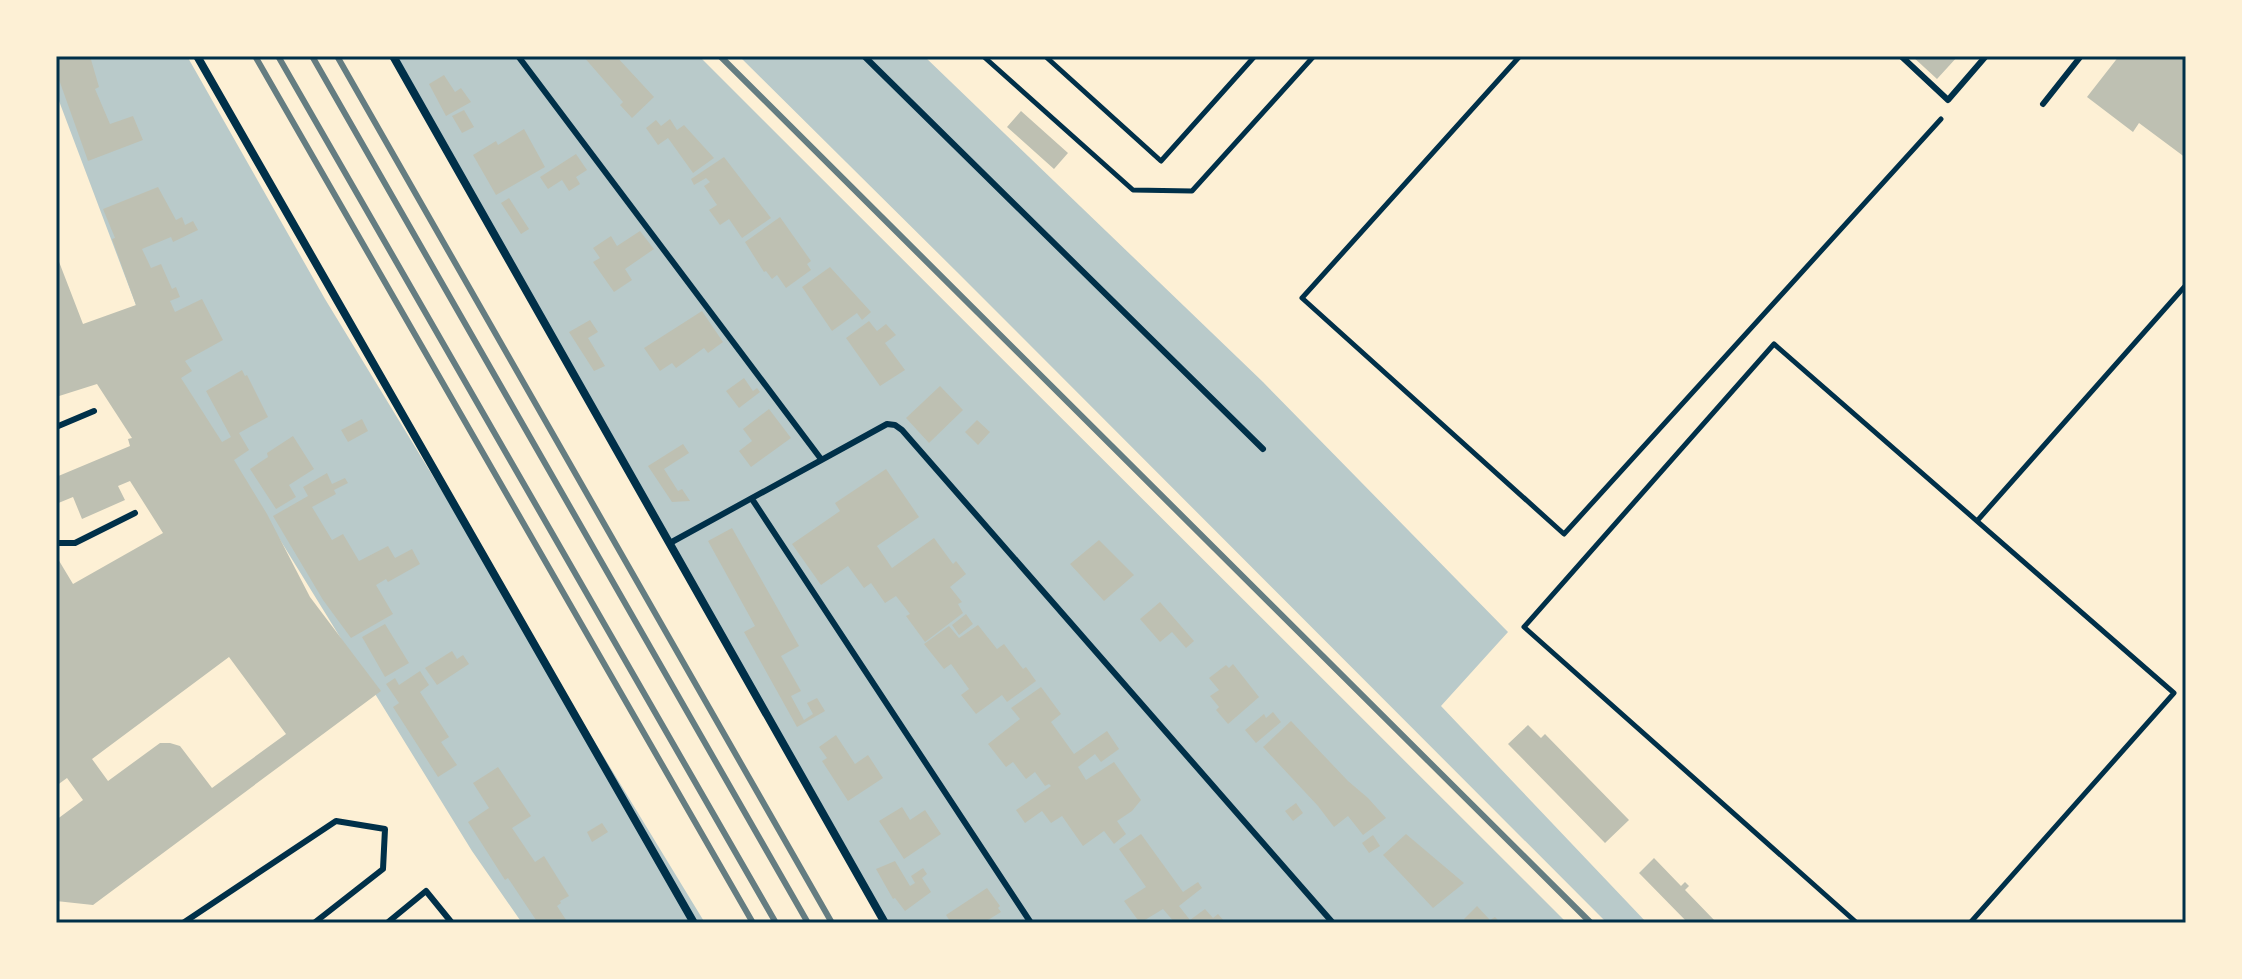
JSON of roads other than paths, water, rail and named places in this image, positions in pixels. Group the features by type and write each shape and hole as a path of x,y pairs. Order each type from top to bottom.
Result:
{"street":[{"path":"197,56 694,923"},
{"path":"393,56 885,923"}],"lane":[{"path":"518,56 821,459"},
{"path":"864,56 1263,449"},
{"path":"1901,56 1948,100 1986,56"},
{"path":"2043,104 2081,56"},
{"path":"56,427 94,411"},
{"path":"670,543 887,424 895,425 1333,923"},
{"path":"752,499 1031,923"},
{"path":"56,543 75,543 135,513"},
{"path":"183,923 336,821 385,829 383,869 314,923"},
{"path":"387,923 426,891 452,923"}],"railway":[{"path":"255,56 753,923"},
{"path":"278,56 776,923"},
{"path":"312,56 808,923"},
{"path":"337,56 832,923"},
{"path":"720,56 1591,923"}]}
